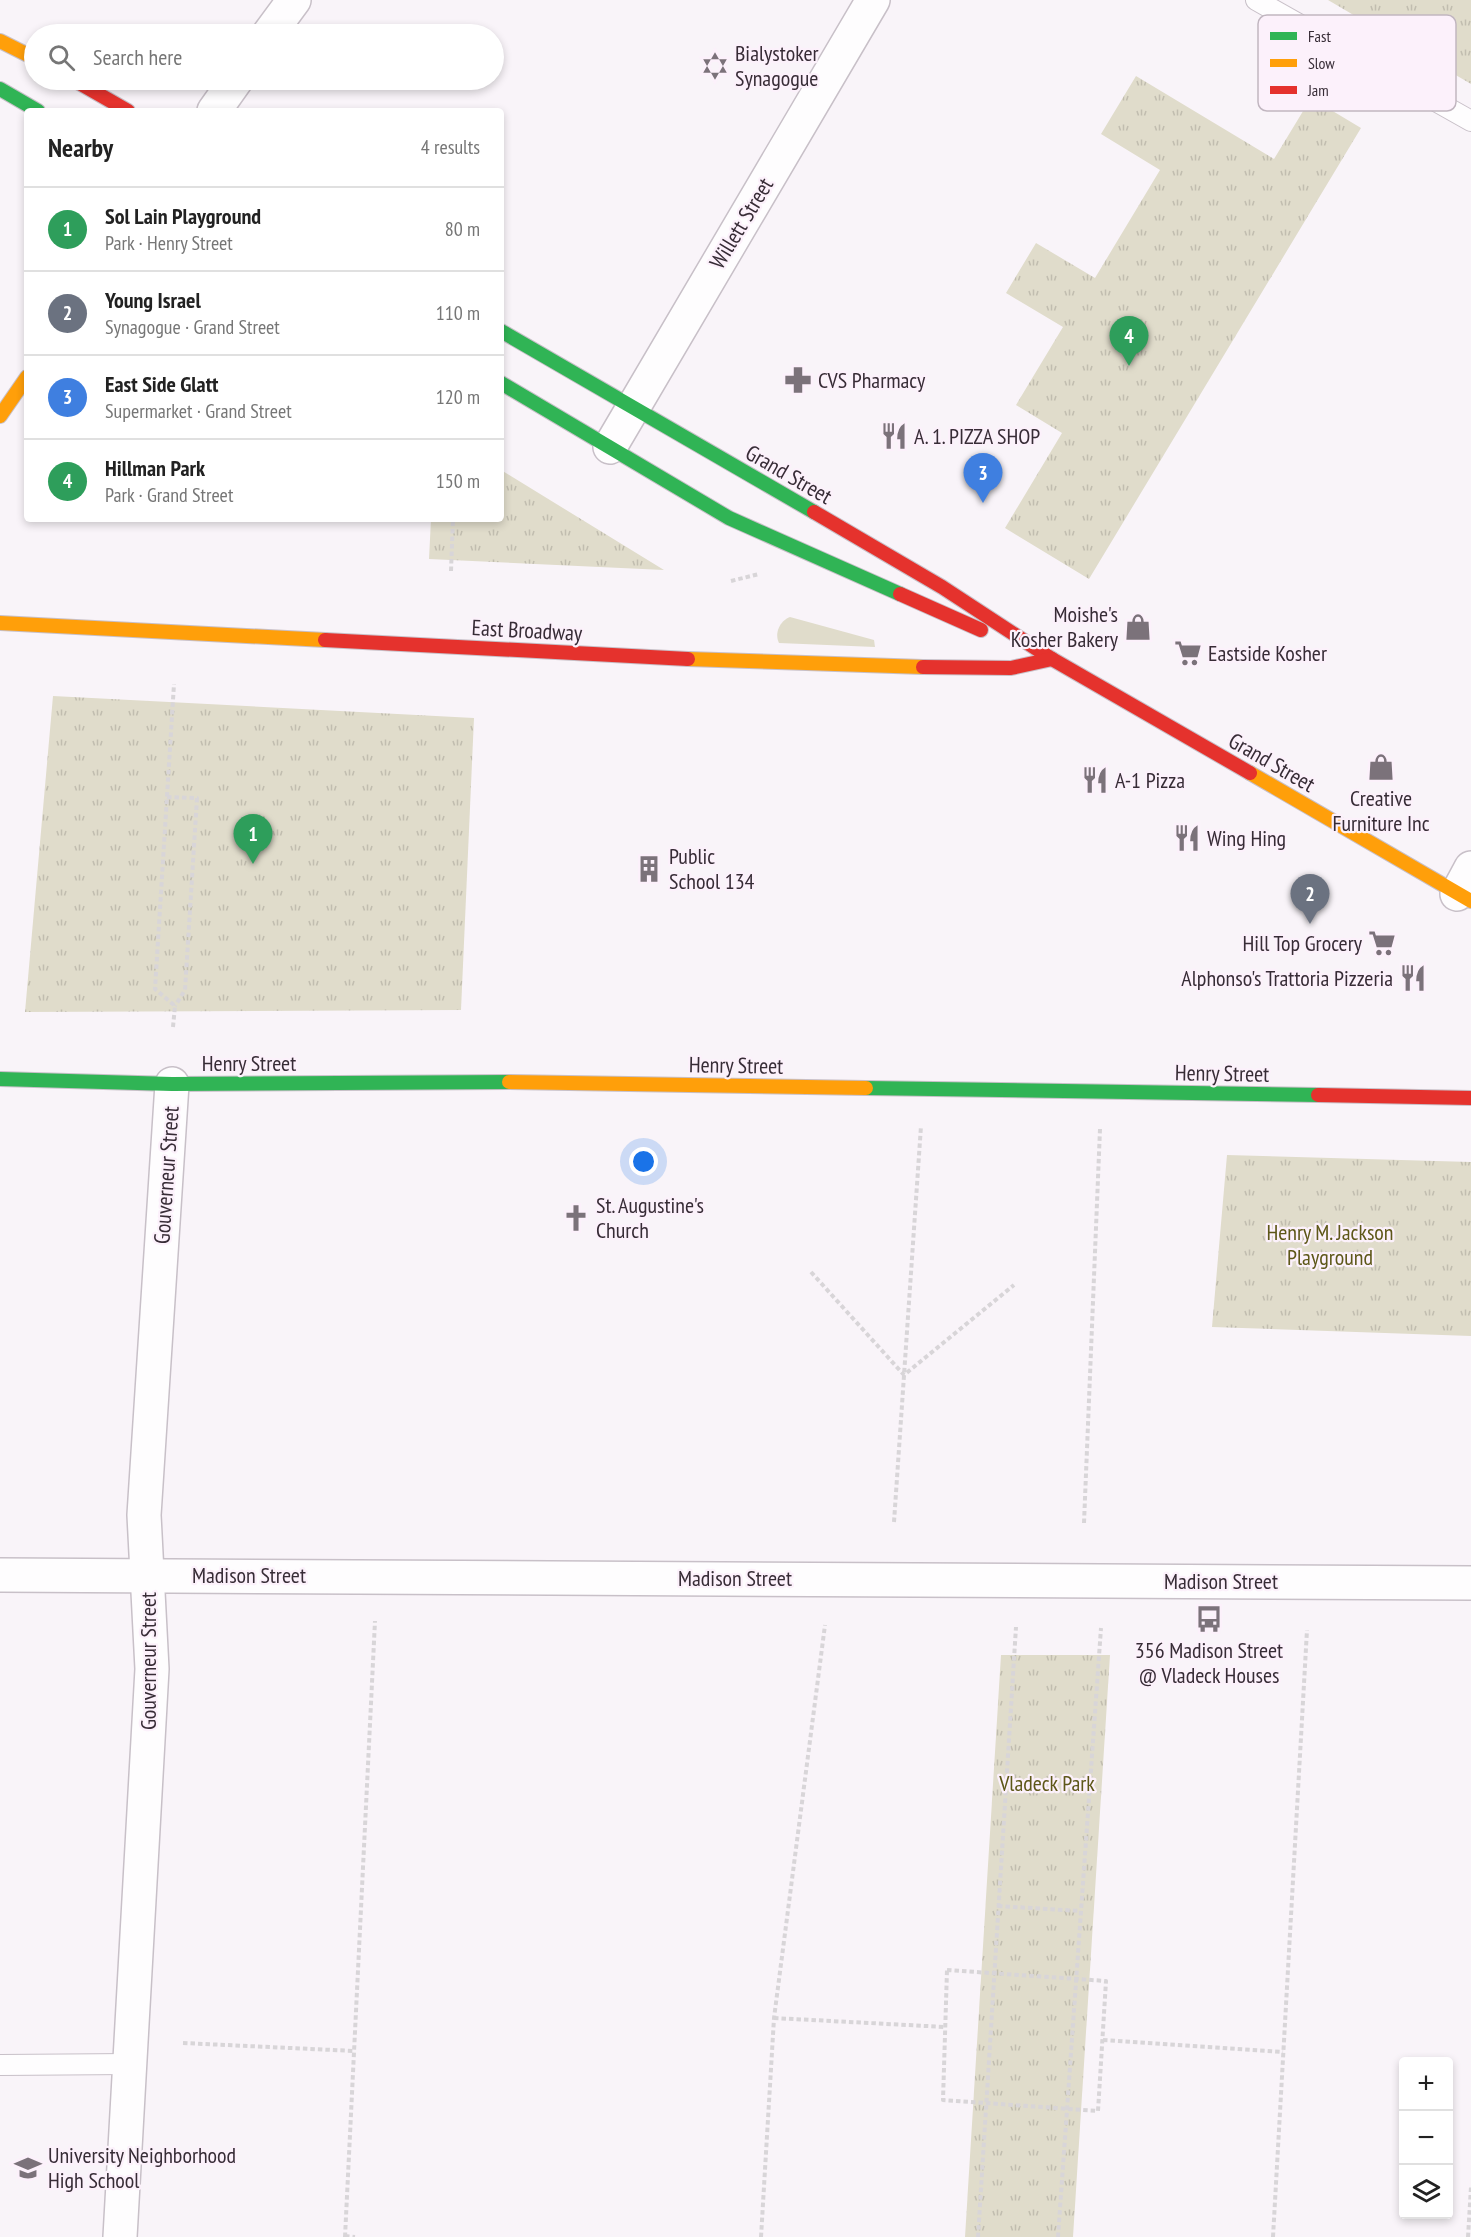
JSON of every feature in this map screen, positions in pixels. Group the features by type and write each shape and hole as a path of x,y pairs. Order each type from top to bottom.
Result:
{"main road":[{"path":"0,41 24,53"},
{"path":"0,89 33,108"},
{"path":"91,90 123,108"},
{"name":"Grand Street","path":"504,333 942,586 1052,659 1466,888"},
{"path":"0,416 24,381"},
{"name":"Grand Street","path":"504,385 729,518 970,626 1052,659"},
{"name":"East Broadway","path":"0,623 844,666 1011,668 1052,659"},
{"name":"Henry Street","path":"0,1079 172,1084 495,1082 1471,1098"}],"street":[{"path":"276,24 294,0"},
{"name":"Willett Street","path":"610,447 873,0"},
{"path":"216,108 229,90"},
{"name":"Gouverneur Street","path":"120,2237 152,1670 144,1515 172,1084"},
{"name":"Madison Street","path":"0,1575 1471,1583"}],"lane":[{"path":"1256,0 1282,15"},
{"path":"1452,111 1471,122"},
{"path":"0,2065 130,2064"}],"path":[{"path":"451,571 453,522"},
{"path":"174,684 155,989 175,1006"},
{"path":"167,796 197,798 185,990 175,1006 173,1027"},
{"path":"894,1522 924,1089"},
{"path":"1084,1523 1101,1092"},
{"path":"811,1272 904,1375"},
{"path":"904,1375 1014,1285"},
{"path":"355,2237 345,2237 375,1621"},
{"path":"761,2237 774,2018 825,1625"},
{"path":"978,2237 1016,1627"},
{"path":"1058,2237 1101,1628"},
{"path":"1273,2237 1307,1630"},
{"path":"998,1906 1080,1911"},
{"path":"947,1970 994,1973 1106,1981 1098,2111 943,2100 947,1970"},
{"path":"774,2018 945,2028"},
{"path":"1103,2040 1283,2052"},
{"path":"183,2043 354,2051"},
{"path":"1468,2237 1471,2187"}],"green space":[{"path":"1328,0 1471,0 1471,84 1456,75 1456,15 1354,15"},
{"path":"1136,76 1274,159 1303,111 1333,111 1361,128 1089,579 1005,528 1062,433 1016,405 1063,327 1006,293 1036,243 1095,278 1160,170 1101,134"},
{"path":"504,472 664,570 429,559 431,522 504,522"},
{"path":"790,617 874,640 875,647 779,643 777,635 779,628 783,621"},
{"path":"53,696 474,718 461,1010 25,1012"},
{"name":"Henry M. Jackson Playground","path":"1227,1155 1471,1162 1471,1336 1212,1327"},
{"name":"Vladeck Park","path":"1001,1655 1110,1655 1073,2237 965,2237"}],"traffic: fast":[{"path":"0,89 33,108"},
{"path":"504,333 814,512"},
{"path":"504,385 729,518 900,594"},
{"path":"0,1079 172,1084 509,1082"},
{"path":"866,1088 1318,1095"}],"traffic: slow":[{"path":"0,41 24,53"},
{"path":"0,416 24,381"},
{"path":"0,623 325,640"},
{"path":"688,659 923,667"},
{"path":"1250,773 1471,901"},
{"path":"509,1082 866,1088"}],"traffic: jam":[{"path":"91,90 123,108"},
{"path":"814,512 942,587 1052,659 1250,773"},
{"path":"900,594 981,630"},
{"path":"325,640 688,659"},
{"path":"923,667 1011,668 1052,659"},
{"path":"1318,1095 1471,1098"}],"place":[{"name":"Bialystoker Synagogue","path":"715,66"},
{"name":"Hillman Park","path":"1129,366"},
{"name":"CVS Pharmacy","path":"798,380"},
{"name":"A. 1. PIZZA SHOP","path":"894,436"},
{"name":"East Side Glatt","path":"983,503"},
{"name":"Moishe's Kosher Bakery","path":"1138,627"},
{"name":"Eastside Kosher","path":"1188,653"},
{"name":"Creative Furniture Inc","path":"1381,767"},
{"name":"A-1 Pizza","path":"1095,780"},
{"name":"Wing Hing","path":"1187,838"},
{"name":"Sol Lain Playground","path":"253,864"},
{"name":"Public School 134","path":"649,869"},
{"name":"Young Israel","path":"1310,924"},
{"name":"Hill Top Grocery","path":"1382,943"},
{"name":"Alphonso's Trattoria Pizzeria","path":"1413,978"},
{"name":"St. Augustine's Church","path":"576,1218"},
{"name":"356 Madison Street @ Vladeck Houses","path":"1209,1619"},
{"name":"University Neighborhood High School","path":"28,2168"}]}
